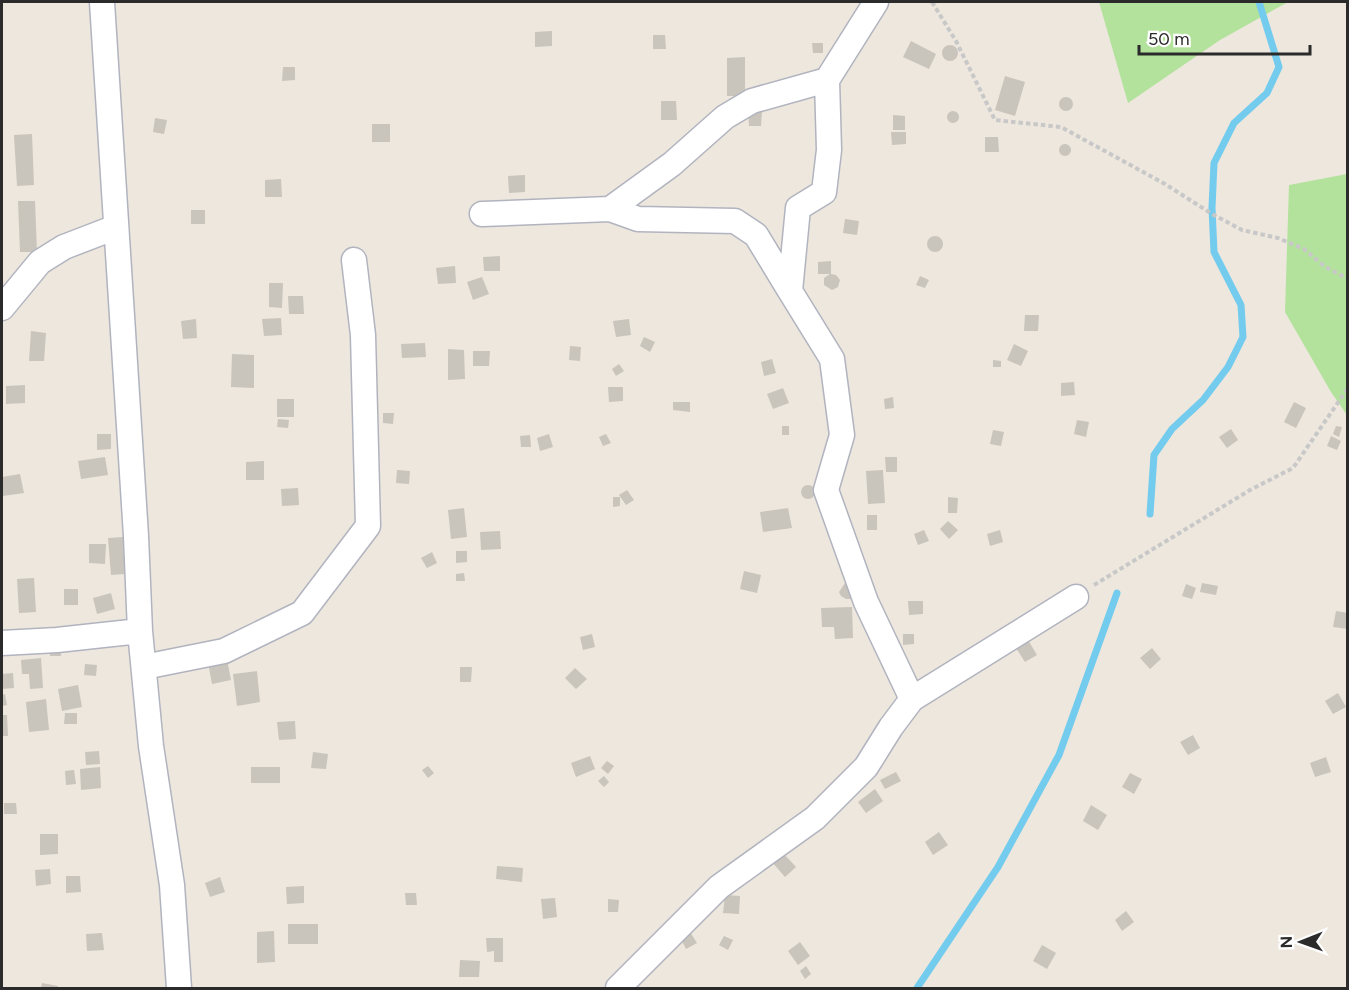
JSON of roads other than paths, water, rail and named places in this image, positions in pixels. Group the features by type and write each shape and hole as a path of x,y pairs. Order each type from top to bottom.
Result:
{"street":[{"path":"102,2 140,631 151,746 172,885 179,988"},
{"path":"790,291 798,208 824,192 830,150 827,80 876,2"},
{"path":"610,209 672,164 725,117 752,100 827,80"},
{"path":"482,214 610,209 638,219 735,221 756,235 832,359 842,435 826,490 866,602 912,699"},
{"path":"2,308 40,262 64,247 116,227"},
{"path":"144,667 224,651 302,614 368,526 363,335 354,260"},
{"path":"618,988 719,886 815,818 866,767 912,699 1076,597"},
{"path":"2,643 140,631"}],"waterway":[{"path":"1150,514 1154,455 1172,429 1203,400 1228,367 1243,337 1241,305 1214,252 1212,208 1214,163 1234,123 1267,93 1279,67 1259,2"},
{"path":"917,988 998,867 1059,755 1117,593"}]}
